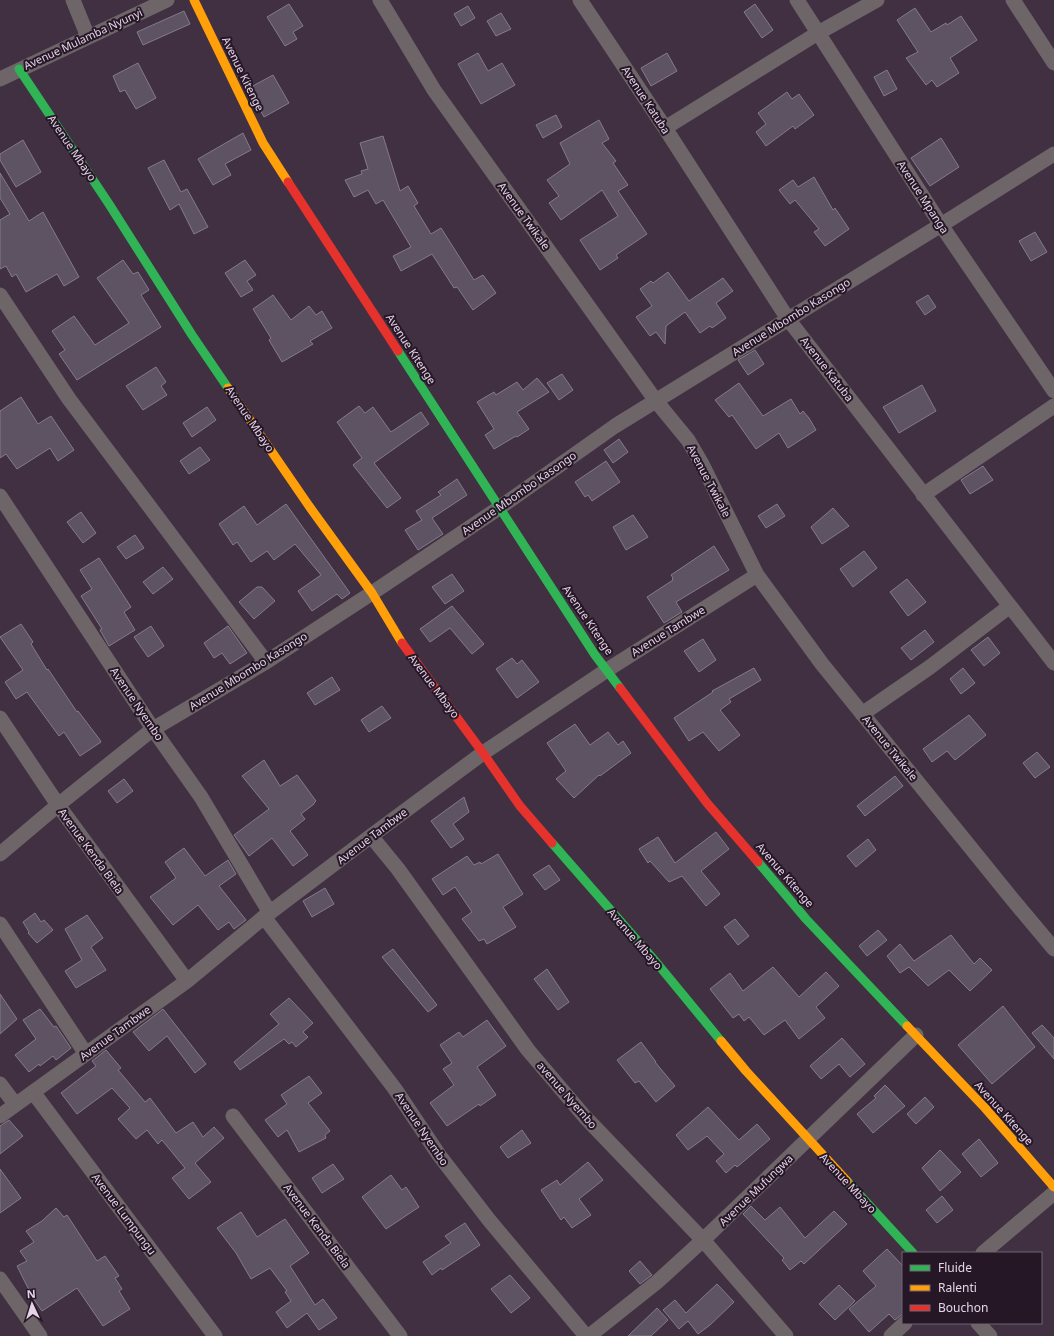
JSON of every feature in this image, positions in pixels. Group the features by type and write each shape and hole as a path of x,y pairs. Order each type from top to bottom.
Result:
{"street":[{"path":"73,0 88,37"},
{"name":"Avenue Mulamba Nyunyi","path":"0,78 167,0"},
{"name":"Avenue Kitenge","path":"194,0 263,143 595,655 707,804 806,919 985,1108 1054,1187"},
{"name":"Avenue Twikale","path":"380,0 434,90 656,401 688,440 702,464 757,575 822,664 862,714 1051,942"},
{"name":"Avenue Katuba","path":"580,0 665,128 788,319 1054,663"},
{"name":"Avenue Mpanga","path":"797,0 942,225 1054,391"},
{"path":"665,128 818,34 877,0"},
{"path":"1013,0 1054,62"},
{"name":"Avenue Mbayo","path":"20,69 109,204 192,335 309,506 372,593 402,644 483,753 520,806 656,962 746,1071 912,1252"},
{"name":"Avenue Mbombo Kasongo","path":"0,854 58,805 153,729 266,662 372,593 499,508 615,426 942,225 1054,154"},
{"path":"0,295 69,399 266,662"},
{"path":"923,495 1054,406"},
{"name":"Avenue Nyembo","path":"0,496 153,729 201,797 267,915 396,1090 439,1155 489,1220 586,1336"},
{"name":"Avenue Tambwe","path":"0,1116 187,980 267,915 483,753 607,670 757,575"},
{"path":"862,714 930,667 1010,606"},
{"name":"Avenue Kenda Biela","path":"0,718 58,805 187,980"},
{"name":"avenue Nyembo","path":"371,836 398,869 528,1050 585,1117 703,1240 786,1336"},
{"path":"0,924 86,1054"},
{"name":"Avenue Mufungwa","path":"589,1336 657,1282 703,1240 916,1035"},
{"path":"0,1084 15,1104"},
{"name":"Avenue Lumpungu","path":"33,1092 215,1336"},
{"name":"Avenue Kenda Biela","path":"233,1116 400,1336"},
{"path":"984,1252 1054,1193"},
{"path":"0,1279 40,1336"},
{"path":"891,1336 904,1324"},
{"path":"979,1324 990,1336"}],"building":[{"path":"289,4 303,26 293,32 297,39 285,46 267,17"},
{"path":"755,4 773,30 762,38 744,12"},
{"path":"468,6 475,18 461,26 454,14"},
{"path":"915,8 931,32 946,23 947,25 961,16 977,40 950,58 959,73 937,87 932,80 926,85 906,58 918,52 897,20"},
{"path":"184,11 190,24 143,45 137,32"},
{"path":"501,13 511,29 496,36 487,21"},
{"path":"478,53 488,71 502,63 515,85 481,104 458,64"},
{"path":"667,53 677,71 651,86 641,68"},
{"path":"138,63 156,98 136,109 125,90 120,92 113,76"},
{"path":"887,70 897,89 884,96 874,77"},
{"path":"273,75 289,103 264,117 256,102 259,100 251,87"},
{"path":"787,92 792,99 799,94 814,115 795,129 793,126 766,146 756,132 766,124 758,113"},
{"path":"556,115 562,127 543,138 536,125"},
{"path":"599,120 609,139 602,143 616,161 613,163 628,185 618,191 647,234 616,255 618,258 600,270 580,240 618,216 602,190 561,220 549,203 559,196 547,180 570,164 560,143"},
{"path":"243,133 251,150 225,164 231,175 213,185 198,159"},
{"path":"383,136 400,191 408,186 418,203 414,206 431,234 441,228 474,280 483,275 496,293 473,310 457,287 454,288 432,254 401,271 393,256 411,247 383,200 376,204 368,190 354,197 345,180 362,174 361,171 368,169 360,143"},
{"path":"941,138 959,167 930,186 911,158"},
{"path":"23,140 41,172 16,187 0,160 0,154"},
{"path":"164,160 181,192 187,189 208,227 194,234 179,204 170,210 148,168"},
{"path":"0,173 29,221 43,212 79,277 64,286 57,274 26,292 16,274 12,277 6,266 0,269 0,220 10,214 0,198"},
{"path":"814,177 833,210 835,208 849,229 825,246 814,232 819,229 795,200 790,204 779,190 793,180 798,187"},
{"path":"1035,232 1047,252 1031,261 1019,241"},
{"path":"123,260 133,274 138,272 149,290 141,295 161,327 77,380 59,354 65,350 52,331 74,316 95,345 129,323 97,278"},
{"path":"245,260 256,275 247,281 253,290 241,297 225,273"},
{"path":"668,272 689,301 723,278 733,291 716,303 726,318 712,328 710,326 700,333 685,312 666,326 665,344 656,332 650,336 636,317 652,306 640,289 651,281 653,283"},
{"path":"273,295 291,320 309,306 316,315 322,311 332,328 310,341 313,344 282,362 269,340 271,338 253,309"},
{"path":"928,295 936,307 925,315 916,302"},
{"path":"755,350 764,364 748,375 738,360"},
{"path":"156,367 166,382 161,386 167,395 143,410 126,386"},
{"path":"562,374 573,390 559,400 547,383"},
{"path":"537,378 549,392 517,412 529,429 494,449 485,435 494,429 477,402 494,392 496,395 517,382 523,390"},
{"path":"739,383 763,416 791,399 800,414 803,411 816,430 788,448 779,433 756,449 732,415 729,417 715,400"},
{"path":"922,385 936,411 899,433 883,407"},
{"path":"21,397 38,424 51,416 74,450 58,461 50,448 17,469 6,454 0,458 0,411"},
{"path":"359,406 365,413 373,407 391,432 421,412 429,424 374,463 401,498 387,508 353,465 362,458 337,422"},
{"path":"207,407 216,420 192,437 183,423"},
{"path":"619,439 628,452 613,463 604,450"},
{"path":"200,447 210,460 189,474 180,461"},
{"path":"606,461 620,482 592,501 588,495 585,497 575,482"},
{"path":"983,466 993,480 970,494 961,480"},
{"path":"457,479 467,495 432,518 443,534 418,550 405,530 422,520 416,511 441,495 438,492"},
{"path":"286,504 350,593 342,599 337,594 312,611 298,591 321,575 295,544 274,560 267,551 251,562 237,542 233,545 219,524 244,506 257,525"},
{"path":"777,504 785,516 766,528 758,516"},
{"path":"833,508 849,526 822,544 811,527"},
{"path":"81,512 96,533 83,543 67,522"},
{"path":"633,515 648,537 626,550 613,527"},
{"path":"135,535 144,548 126,559 117,547"},
{"path":"714,546 729,570 676,602 682,612 664,623 647,597 673,580 671,575"},
{"path":"864,551 877,568 853,587 840,569"},
{"path":"99,558 131,607 124,612 135,630 109,646 100,630 102,629 81,596 92,589 80,570"},
{"path":"163,567 173,579 153,594 143,582"},
{"path":"452,574 464,591 445,604 432,587"},
{"path":"907,579 926,602 908,616 890,592"},
{"path":"257,587 262,587 275,601 254,619 239,602"},
{"path":"452,606 484,644 472,654 450,628 430,642 420,629"},
{"path":"21,624 33,642 31,644 47,670 48,669 77,712 78,711 101,742 80,756 64,732 59,736 27,692 16,699 5,682 23,670 0,637"},
{"path":"151,626 164,646 148,657 134,637"},
{"path":"228,626 247,653 230,664 222,653 214,658 204,643"},
{"path":"925,630 934,642 911,660 901,648"},
{"path":"988,637 1000,653 984,666 971,650"},
{"path":"703,639 716,660 699,672 684,651"},
{"path":"512,658 517,664 522,660 539,682 517,698 496,669"},
{"path":"754,668 761,680 729,699 731,702 720,710 740,735 719,751 703,732 689,741 674,718 713,692 712,691"},
{"path":"963,668 975,683 961,694 950,679"},
{"path":"332,677 340,690 315,705 307,693"},
{"path":"382,706 391,718 369,732 361,720"},
{"path":"969,715 986,735 955,760 947,751 932,762 923,749"},
{"path":"575,724 590,745 608,732 618,745 623,741 631,753 600,776 599,775 574,798 556,779 566,771 547,743"},
{"path":"1037,752 1050,767 1035,778 1023,763"},
{"path":"264,760 280,786 297,775 316,801 301,814 305,819 290,831 308,855 293,866 272,838 249,856 234,835 269,809 242,776"},
{"path":"895,776 903,786 865,816 857,806"},
{"path":"124,779 133,791 117,803 108,791"},
{"path":"464,797 469,812 453,824 464,839 451,848 431,821"},
{"path":"716,832 729,849 701,871 720,894 706,906 682,876 669,882 650,861 648,863 639,849 658,837 675,863"},
{"path":"868,839 876,850 856,867 847,856"},
{"path":"184,848 205,876 228,860 236,874 219,886 246,920 234,929 229,922 218,930 198,905 173,925 150,897 176,878 165,862"},
{"path":"498,854 523,894 503,907 516,927 487,944 484,939 479,941 462,919 472,912 455,887 443,895 432,879 467,856 474,865 480,862 481,864"},
{"path":"549,865 560,880 545,890 533,875"},
{"path":"325,888 334,904 312,917 303,901"},
{"path":"35,913 41,922 44,920 53,930 37,943 28,933 29,932 23,922"},
{"path":"87,915 103,938 91,947 106,970 76,988 65,971 82,960 65,929"},
{"path":"735,919 749,936 738,945 724,927"},
{"path":"878,930 887,940 867,956 859,946"},
{"path":"951,935 974,964 980,958 992,970 970,991 949,970 928,986 909,967 900,973 887,956 900,944 914,961"},
{"path":"393,949 437,1005 428,1012 382,957"},
{"path":"773,967 799,997 826,972 839,986 816,1007 825,1018 799,1039 785,1020 764,1035 749,1017 744,1021 739,1014 733,1018 710,989 730,973 743,991"},
{"path":"547,969 569,1002 558,1010 534,979"},
{"path":"0,994 17,1019 0,1034"},
{"path":"289,998 313,1023 303,1032 308,1037 296,1047 292,1042 289,1044 284,1039 240,1070 234,1062 279,1024 270,1014"},
{"path":"1003,1006 1035,1047 992,1084 958,1045"},
{"path":"40,1009 54,1027 56,1026 71,1048 56,1060 53,1056 29,1072 15,1055 36,1039 23,1020"},
{"path":"163,1009 206,1064 195,1073 167,1036 149,1051 133,1032"},
{"path":"487,1020 506,1046 477,1067 496,1095 480,1106 479,1104 447,1126 430,1103 454,1085 443,1069 452,1063 440,1045 459,1032 463,1037"},
{"path":"1042,1025 1054,1038 1054,1059 1032,1033"},
{"path":"842,1038 865,1064 850,1077 839,1064 821,1079 810,1066"},
{"path":"641,1042 675,1086 656,1102 639,1081 635,1083 617,1060"},
{"path":"106,1050 121,1068 118,1070 145,1102 150,1098 176,1133 193,1122 203,1137 214,1127 224,1138 195,1163 211,1182 189,1199 172,1178 185,1168 162,1140 158,1144 147,1130 136,1139 118,1119 130,1108 112,1088 77,1114 61,1093 96,1066 92,1061"},
{"path":"309,1076 322,1093 308,1103 330,1131 325,1135 326,1138 299,1152 287,1130 278,1137 265,1120 287,1104 281,1095"},
{"path":"885,1085 905,1106 873,1133 857,1114 876,1098 874,1096"},
{"path":"925,1097 934,1107 916,1124 907,1114"},
{"path":"708,1107 739,1140 757,1124 770,1139 737,1167 735,1165 726,1173 716,1161 724,1154 707,1136 688,1150 676,1135"},
{"path":"9,1120 23,1136 0,1154 0,1126"},
{"path":"522,1130 531,1143 508,1158 500,1147"},
{"path":"979,1139 998,1163 981,1177 962,1154"},
{"path":"940,1150 961,1172 940,1191 922,1168"},
{"path":"588,1162 603,1180 579,1199 591,1215 572,1228 564,1217 561,1220 541,1190 557,1180 560,1185"},
{"path":"333,1164 344,1179 322,1193 312,1178"},
{"path":"0,1169 21,1198 0,1213"},
{"path":"391,1175 402,1190 406,1187 419,1207 386,1229 362,1197"},
{"path":"942,1196 953,1210 937,1223 926,1210"},
{"path":"751,1206 765,1220 780,1207 805,1238 834,1211 847,1224 804,1264 801,1261 790,1270 782,1260 784,1258 743,1214"},
{"path":"56,1208 64,1217 67,1215 97,1261 105,1256 119,1276 115,1278 122,1289 119,1291 130,1309 103,1326 77,1288 42,1311 33,1298 17,1266 27,1261 20,1251 34,1242 26,1231 42,1221"},
{"path":"241,1212 257,1237 285,1219 309,1253 290,1266 315,1305 323,1299 337,1318 319,1330 307,1313 287,1328 276,1312 291,1301 285,1292 287,1291 270,1268 251,1279 236,1253 217,1228"},
{"path":"465,1223 480,1245 432,1275 423,1262 451,1243 445,1236"},
{"path":"887,1249 902,1265 902,1315 895,1320 889,1314 869,1332 849,1309 876,1286 863,1271"},
{"path":"640,1261 652,1275 640,1284 629,1271"},
{"path":"510,1275 530,1298 511,1313 491,1289"},
{"path":"717,1284 734,1302 710,1325 698,1334 688,1321 679,1329 663,1310 675,1300 686,1313"},
{"path":"839,1285 855,1301 835,1320 819,1304"},
{"path":"657,1308 668,1320 651,1336 628,1336"}],"traffic: fast":[{"path":"19,69 109,204 192,335 228,388"},
{"path":"398,351 595,655 620,688"},
{"path":"552,843 656,962 721,1041"},
{"path":"758,862 806,919 907,1026"},
{"path":"847,1181 912,1252"}],"traffic: slow":[{"path":"194,0 263,143 288,182"},
{"path":"228,388 309,506 372,593 402,643"},
{"path":"907,1026 985,1108 1054,1187"},
{"path":"721,1041 746,1071 847,1181"}],"traffic: jam":[{"path":"288,182 398,351"},
{"path":"402,643 520,806 552,843"},
{"path":"620,688 707,803 758,862"}]}
